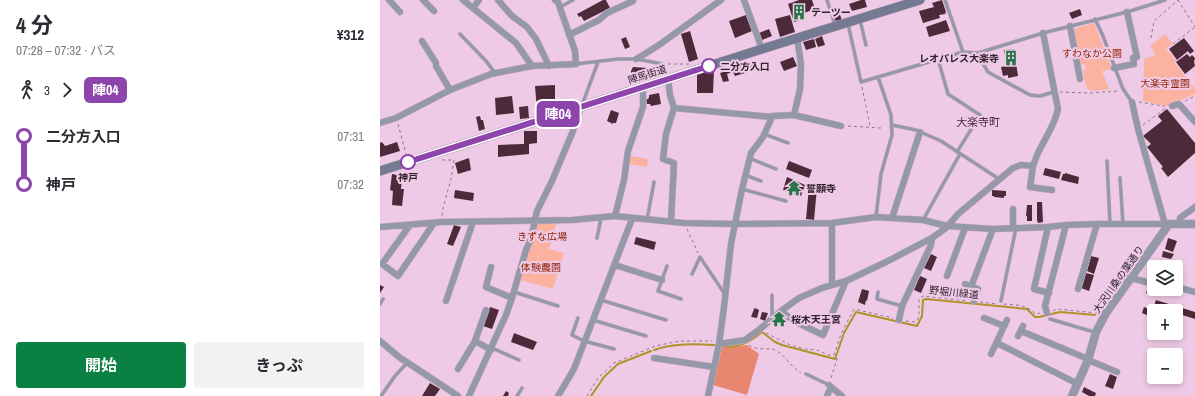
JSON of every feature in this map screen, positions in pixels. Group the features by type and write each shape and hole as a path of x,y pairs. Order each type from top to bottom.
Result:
{"main road":[{"name":"陣馬街道","path":"380,171 920,0"}],"street":[{"path":"389,0 400,12"},
{"path":"423,0 434,11"},
{"path":"463,0 516,43 532,66"},
{"path":"472,8 479,0"},
{"path":"498,0 512,16 527,27 536,39 549,66"},
{"path":"380,123 396,118 450,90 495,73 532,66 576,64 575,51 560,6 555,0"},
{"path":"636,59 659,45 720,0"},
{"path":"744,0 762,49"},
{"path":"569,35 599,20 607,13 626,2 633,1"},
{"path":"1114,68 1134,64 1133,58 1137,56 1127,12"},
{"path":"1070,26 1080,79"},
{"path":"1043,33 1058,109 1056,118 1048,136 1039,150 1033,166 1030,187 1052,190"},
{"path":"794,116 800,89 801,64 797,38"},
{"path":"422,41 436,63 436,66 450,90"},
{"path":"668,79 670,95 674,108 666,134 663,159 674,162 671,221"},
{"path":"616,216 624,180 628,151 643,107 643,87"},
{"path":"1132,102 1138,129 1167,224"},
{"path":"1176,105 1195,122"},
{"path":"469,396 491,349 513,295 526,250 531,239 537,211 552,181 581,107"},
{"path":"674,108 772,117 794,116 840,126"},
{"path":"708,396 719,343 734,224 745,175 751,153 764,134 772,117"},
{"path":"892,218 920,132"},
{"path":"719,343 744,340 799,298 846,280 886,262 932,238 1013,168 1021,165 1033,166"},
{"path":"1179,224 1180,218 1195,207"},
{"path":"1013,209 1014,228"},
{"path":"380,227 442,222 572,220 616,216 632,219 684,223 734,224 832,223 876,217 923,220 947,226 965,228 993,229 1097,224 1195,224"},
{"path":"558,396 574,369 632,219"},
{"path":"446,301 474,222"},
{"path":"410,225 382,264 398,276 434,223"},
{"path":"832,223 832,285"},
{"path":"1078,289 1097,224"},
{"name":"大沢川桑の葉通り","path":"1072,396 1088,360 1096,332 1106,313 1167,224"},
{"path":"1049,316 1045,306 1066,225"},
{"path":"1048,227 1034,289 1048,293"},
{"path":"947,276 965,228"},
{"path":"974,301 978,289 968,285 993,229"},
{"path":"900,320 902,306 931,245 932,238"},
{"path":"615,265 662,280"},
{"path":"490,267 486,287 513,295"},
{"path":"1131,278 1147,282"},
{"path":"781,311 794,321 823,335 846,280"},
{"path":"1183,289 1195,292"},
{"path":"458,369 475,341 486,310"},
{"path":"984,318 1005,323 991,354"},
{"path":"1021,331 1053,348 1117,372"},
{"path":"380,341 407,362 458,396"},
{"path":"475,341 491,349"},
{"path":"997,343 1078,384"},
{"path":"457,357 463,360"},
{"path":"654,358 714,367"},
{"path":"827,396 830,386 842,396"}],"lane":[{"path":"560,6 573,0"},
{"path":"826,0 835,26"},
{"path":"945,0 963,52"},
{"path":"848,22 861,82 963,52 978,52 1095,19 1127,12 1165,0"},
{"path":"860,18 866,45"},
{"path":"1095,19 1103,36 1114,68 1124,90 1132,102"},
{"path":"460,34 486,61 495,73"},
{"path":"978,52 988,72 1030,95 1040,96 1054,92"},
{"path":"576,64 618,59 636,59 663,64 668,79"},
{"path":"938,59 948,94 980,115 957,152"},
{"path":"581,107 598,62"},
{"path":"876,217 881,174 892,135 891,114 878,77"},
{"path":"892,125 916,130 941,141 999,179"},
{"path":"764,134 788,143"},
{"path":"923,220 960,154"},
{"path":"749,158 776,169"},
{"path":"1107,161 1110,224"},
{"path":"745,175 762,181"},
{"path":"1120,178 1123,224"},
{"path":"647,220 654,182"},
{"path":"742,189 786,201"},
{"path":"597,238 602,217"},
{"path":"1001,301 1014,228"},
{"path":"692,274 700,257"},
{"path":"700,257 725,294"},
{"path":"667,266 658,291 681,299"},
{"path":"878,292 877,299 902,306"},
{"path":"513,295 558,306"},
{"path":"772,295 772,319"},
{"path":"380,304 383,299"},
{"path":"601,300 666,320"},
{"path":"1049,316 1096,332"},
{"path":"578,318 572,335 584,341 614,349"},
{"path":"593,320 646,336"},
{"path":"491,349 519,360"},
{"path":"380,396 407,362"},
{"path":"806,374 830,386"},
{"path":"518,396 522,388"}],"path":[{"path":"1151,38 1154,21 1178,0 1195,31"},
{"path":"1173,44 1194,27"},
{"path":"663,64 691,64"},
{"path":"861,82 870,126"},
{"path":"1054,92 1124,90"},
{"path":"1176,105 1195,96"},
{"path":"1132,102 1164,106 1166,108 1138,129"},
{"path":"396,118 408,162"},
{"path":"840,126 870,126 881,128"},
{"path":"440,160 454,160 443,208 442,222"},
{"path":"684,223 700,257"},
{"name":"野堀川緑道","path":"834,355 841,334 854,309 915,322 919,315 919,299 923,296 1024,306 1031,308 1035,314 1049,316 1057,309 1106,313"},
{"path":"760,329 788,344 804,349 817,350 828,355 834,355 837,359 830,386"},
{"path":"587,396 598,378 606,370 614,363 632,355 655,346 680,341 719,343"},
{"path":"748,344 760,350 775,349 780,352 791,366 806,374"}],"green space":[{"name":"すわなか公園","path":"1094,23 1112,69 1102,71 1109,89 1095,91 1088,89 1085,83 1083,70 1086,69 1085,64 1081,65 1074,29"},
{"name":"大楽寺霊園","path":"1165,34 1173,44 1166,48 1176,61 1175,63 1195,89 1195,94 1168,106 1143,101 1144,59 1156,55 1150,46"},
{"path":"631,156 648,159 647,167 629,164"},
{"name":"体験農園","path":"535,221 557,221 549,249 564,253 553,289 520,280"}],"shaded area":[{"path":"747,345 759,354 747,395 713,385 722,347"}],"building":[{"path":"603,0 606,0 610,8 584,21 581,16 579,17 577,14"},
{"name":"テーツー","path":"799,0 812,0 815,9 799,15 800,20 794,22 788,4"},
{"path":"865,0 867,7 852,11 849,4"},
{"path":"942,0 946,12 945,14 939,15 940,18 923,23 919,11 934,7 932,3"},
{"path":"1080,9 1082,15 1072,19 1069,13"},
{"path":"838,10 842,20 836,23 832,12"},
{"path":"746,15 752,31 735,38 729,21"},
{"path":"790,15 795,32 780,37 775,19"},
{"path":"946,20 950,31 929,37 926,27"},
{"path":"769,29 772,36 762,40 759,33"},
{"path":"690,31 698,59 689,62 681,34"},
{"path":"822,36 825,45 818,47 815,39"},
{"path":"626,37 630,47 625,49 621,39"},
{"path":"1184,38 1194,51 1190,54 1188,51 1177,60 1169,49"},
{"path":"814,39 816,47 806,50 803,42"},
{"name":"レオパレス大楽寺","path":"1014,49 1018,76 1008,78 1008,75 1003,76 1001,67 1007,66 1004,50"},
{"path":"1187,54 1190,57 1192,55 1195,58 1195,66 1185,74 1176,62"},
{"path":"793,57 797,66 784,71 780,62"},
{"path":"752,63 755,70 735,76 733,72 727,74 729,81 723,82 720,73"},
{"path":"633,67 647,68 645,78 631,78 631,71"},
{"path":"714,69 713,93 697,93 697,74"},
{"path":"555,85 555,108 537,111 535,86"},
{"path":"659,93 661,104 651,106 650,104 647,104 646,100 649,98 649,95"},
{"path":"512,96 514,113 496,115 495,98"},
{"path":"528,106 529,118 520,119 519,107"},
{"path":"1167,109 1195,143 1195,153 1168,177 1161,168 1163,167 1147,147 1151,144 1143,136 1162,121 1158,116"},
{"path":"611,110 619,113 616,123 613,124 607,121"},
{"path":"480,116 481,120 483,120 485,129 479,131 476,117"},
{"path":"524,131 537,131 537,143 529,144 529,154 498,157 498,145 524,144"},
{"path":"382,142 385,146 397,142 400,151 380,157 380,143"},
{"path":"469,158 471,170 458,174 455,163"},
{"path":"789,161 812,170 809,178 786,169"},
{"path":"1045,168 1061,172 1059,179 1043,175"},
{"path":"1065,173 1079,177 1078,184 1061,180 1063,174"},
{"path":"392,174 402,176 401,189 404,189 402,206 392,205 393,191 390,190"},
{"name":"誓願寺","path":"787,177 805,185 801,196 783,190"},
{"path":"809,187 817,188 814,220 806,219"},
{"path":"455,190 474,193 473,201 454,198"},
{"path":"992,190 1006,191 1006,196 1004,196 1004,198 994,197 992,196"},
{"path":"1037,202 1042,202 1043,222 1038,223 1037,220"},
{"path":"1027,205 1032,205 1032,221 1027,221"},
{"path":"454,225 461,227 453,246 447,244"},
{"path":"636,237 656,242 654,250 634,244"},
{"path":"1168,238 1177,241 1173,252 1165,249"},
{"path":"1163,251 1174,254 1171,259 1162,257"},
{"path":"931,254 937,257 931,271 924,268"},
{"path":"1091,256 1099,258 1094,274 1087,271"},
{"path":"1086,273 1094,275 1089,291 1081,288"},
{"path":"920,276 927,279 921,293 914,290"},
{"path":"380,285 384,287 380,293"},
{"path":"862,289 869,291 865,305 858,302"},
{"path":"1156,300 1169,304 1155,304"},
{"path":"490,307 499,310 492,329 483,326"},
{"path":"1144,307 1147,308 1147,315 1142,313"},
{"path":"755,308 759,310 757,318 751,317"},
{"path":"1183,308 1195,312 1195,319 1183,315"},
{"path":"762,312 768,313 765,321 760,319"},
{"path":"514,333 537,342 533,350 511,342"},
{"path":"1110,374 1117,377 1113,389 1105,386"},
{"path":"430,383 440,389 435,396 422,396"},
{"path":"1084,387 1096,393 1095,396 1089,396 1082,392"},
{"path":"506,391 509,393 508,396 503,396"}],"waterway":[{"path":"722,346 739,346 753,339 762,332 775,342 782,345 835,359 844,333 856,312 917,326 922,316 923,300 926,299 1027,309 1035,317 1060,312 1095,315"},
{"path":"654,350 676,345 715,345"},
{"path":"591,396 604,377 618,364 651,351"}],"bus line":[{"name":"陣04","path":"408,162 709,66"}],"place":[{"name":"テーツー","path":"799,12"},
{"name":"レオパレス大楽寺","path":"1011,58"},
{"name":"二分方入口","path":"709,66"},
{"name":"神戸","path":"408,162"},
{"name":"誓願寺","path":"794,188"},
{"name":"桜木天王宮","path":"779,319"}],"district":[{"name":"大楽寺町","path":"978,122"}],"park label":[{"name":"きずな広場","path":"542,236"}]}
